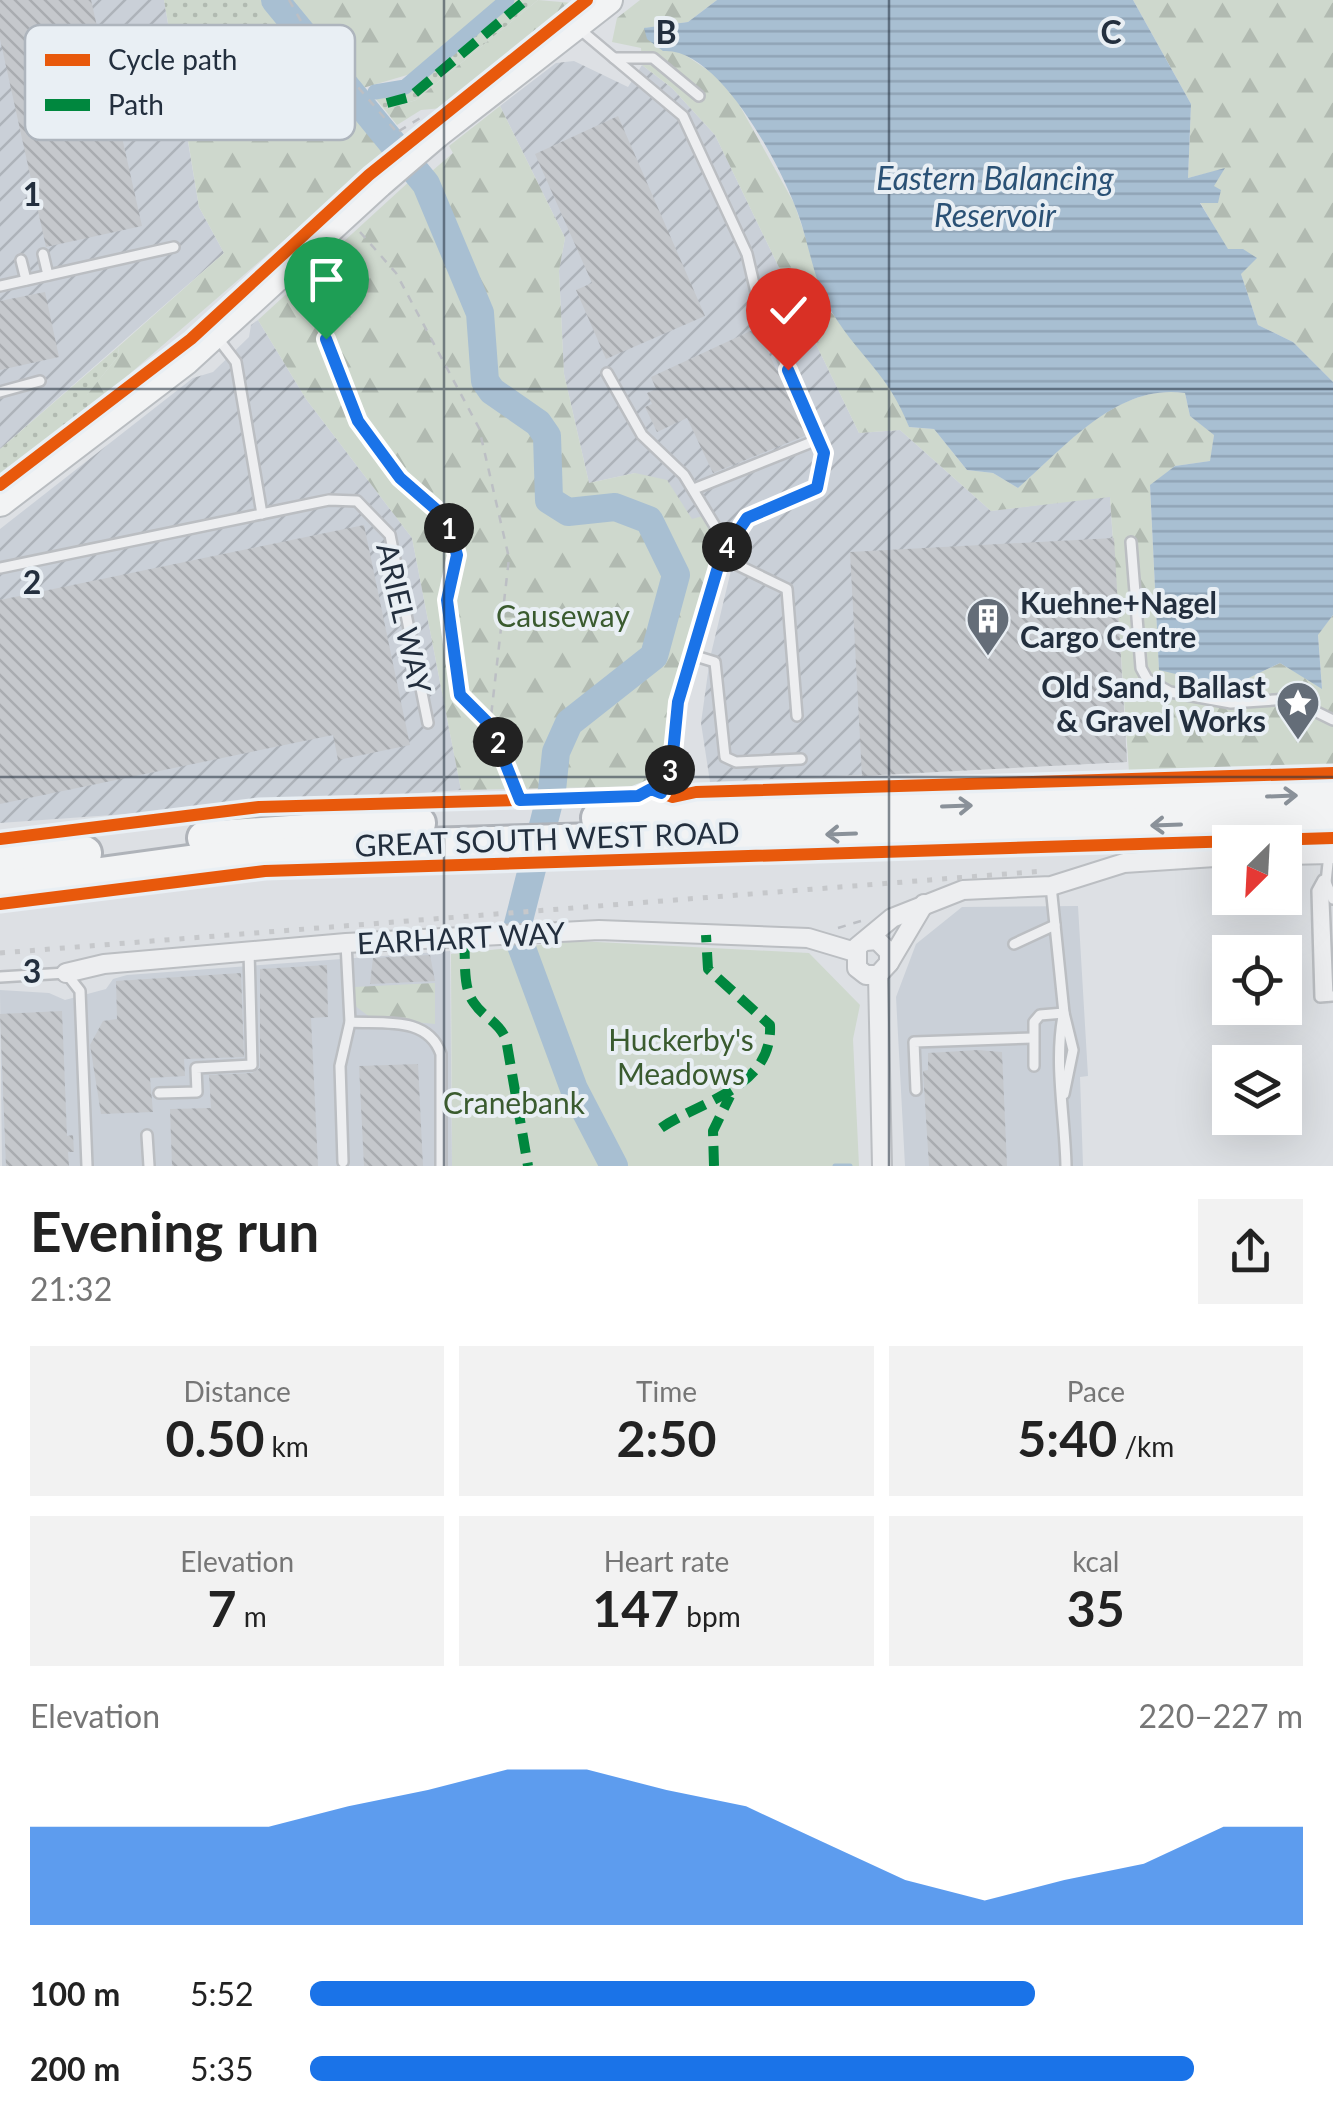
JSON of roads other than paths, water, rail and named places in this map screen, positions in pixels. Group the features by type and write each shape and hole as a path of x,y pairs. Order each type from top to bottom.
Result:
{"highway":[{"name":"GREAT SOUTH WEST ROAD","path":"563,830 632,816 1333,794"},
{"name":"GREAT SOUTH WEST ROAD","path":"0,888 229,858 517,813"},
{"name":"GREAT SOUTH WEST ROAD","path":"10,858 517,813 563,830 1333,819"}],"main road":[{"path":"0,502 214,334 379,183 438,122 591,9"}],"street":[{"path":"1302,855 1332,856"},
{"path":"884,969 861,972 855,963 860,946 892,918 963,890 1051,886 1124,863 1212,857"},
{"path":"884,969 924,904"},
{"name":"EARHART WAY","path":"66,973 104,964 346,943 599,930 808,938 860,946"},
{"path":"860,946 887,947 882,1166"}],"lane":[{"path":"591,9 588,40 683,116 748,254 758,301 824,453 817,488 747,518 721,557 678,702 672,763 656,800 632,816"},
{"path":"614,58 653,58 699,96"},
{"path":"0,286 174,247"},
{"path":"42,254 48,275"},
{"path":"22,260 26,280"},
{"path":"214,334 236,362 262,514"},
{"path":"606,373 642,435 694,489 728,546"},
{"path":"0,392 40,381"},
{"path":"694,489 818,440"},
{"name":"ARIEL WAY","path":"0,568 329,500 357,500 390,535 428,723"},
{"path":"1131,542 1141,668 1146,678 1170,692 1231,703 1290,698 1333,720"},
{"path":"721,557 787,589 796,716"},
{"path":"692,655 715,662 725,757 736,762 801,759"},
{"path":"672,763 695,805 720,814"},
{"path":"1327,997 1324,878 1332,856"},
{"path":"1324,878 1333,899"},
{"path":"1051,886 1064,1014 1073,1050 1064,1094"},
{"path":"1014,944 1055,924"},
{"path":"343,1162 340,1066 350,1022 346,943"},
{"path":"160,1093 198,1092 196,1068 252,1065 249,951"},
{"path":"66,973 80,991 87,1166"},
{"name":"EARHART WAY","path":"0,977 66,973"},
{"path":"1034,1066 1034,1022 1040,1016 1064,1014"},
{"path":"1064,1014 1056,1051 1064,1094 1066,1166"},
{"path":"350,1022 422,1028 436,1041 440,1054 441,1166"},
{"path":"916,1090 914,1042 1032,1038"},
{"path":"147,1135 149,1166"}],"water":[{"name":"Eastern Balancing Reservoir","path":"717,0 1133,0 1191,104 1188,178 1225,168 1214,186 1221,190 1218,203 1200,203 1228,249 1243,249 1257,258 1241,274 1258,325 1293,342 1333,382 1333,615 1318,635 1322,689 1280,663 1230,687 1159,670 1150,485 1175,466 1210,461 1214,435 1190,416 1185,393 1160,393 1115,408 1074,437 1018,488 993,473 967,470 934,429 909,427 883,379 826,302 786,186 743,110 704,67 684,55 663,51 647,39 644,28 688,22"}],"waterway":[{"path":"275,0 296,25"},
{"path":"375,92 405,87 507,0"},
{"path":"355,97 426,184 480,313 485,381 492,391 538,423 547,436 549,500 568,512 615,507 649,520 676,575 654,656 569,723 556,752 552,790 516,932 574,1089 614,1166"},
{"path":"835,1166 850,1166"}],"railway":[{"path":"0,953 1044,871"}],"place":[{"name":"Kuehne+Nagel Cargo Centre","path":"988,657"},
{"name":"Old Sand, Ballast & Gravel Works","path":"1298,741"}],"park label":[{"name":"Causeway","path":"563,615"},
{"name":"Huckerby's Meadows","path":"681,1056"},
{"name":"Cranebank","path":"514,1102"}]}
